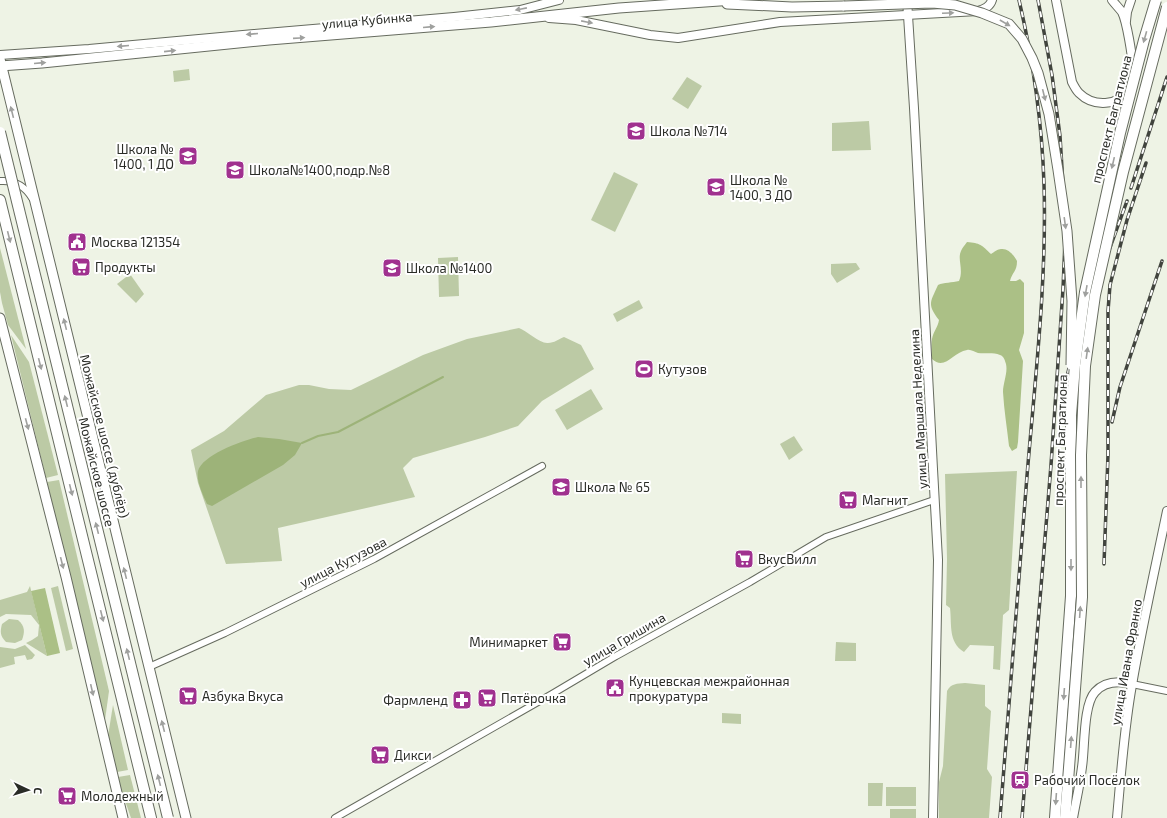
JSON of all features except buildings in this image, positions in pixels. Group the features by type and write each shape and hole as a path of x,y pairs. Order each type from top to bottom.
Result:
{"main road":[{"name":"улица Кубинка","path":"0,64 167,51 520,19 619,8 734,0"},
{"name":"проспект Багратиона","path":"1055,818 1071,596 1071,415 1075,365 1085,292 1120,133 1156,0"},
{"path":"697,2 792,6 932,3 955,5 982,13 1009,24 1022,39 1038,73 1049,114 1058,170 1067,231 1072,301 1071,415"},
{"name":"проспект Багратиона","path":"1065,818 1082,597 1081,455 1085,366 1095,295 1121,180 1167,7"},
{"name":"Можайское шоссе (дублёр)","path":"0,64 186,818"},
{"name":"Можайское шоссе","path":"0,132 168,818"},
{"path":"0,200 151,818"},
{"path":"0,318 62,562 123,818"}],"street":[{"path":"0,54 90,49 454,17 520,10 559,0"},
{"name":"улица Маршала Неделина","path":"907,0 918,169 938,560 933,818"},
{"path":"520,19 553,18 576,20 665,38 678,38 780,22 978,11 985,9 991,4 992,0"},
{"path":"1057,0 1072,82 1078,92 1089,100 1102,104 1115,102 1124,96 1130,87 1132,78 1133,67 1126,23 1122,13 1112,0"},
{"path":"1126,23 1127,12 1131,0"},
{"path":"0,181 11,181 22,186 29,193 35,205"},
{"name":"улица Кутузова","path":"149,667 225,633 374,559 542,466"},
{"name":"улица Гришина","path":"335,818 546,698 616,656 750,582 826,537 934,500"},
{"name":"улица Ивана Франко","path":"1117,818 1132,684 1167,511"},
{"path":"1073,818 1082,766 1088,706 1094,692 1118,681 1167,691"}],"shaded area":[{"path":"189,69 190,80 174,82 173,71"},
{"path":"687,77 702,86 688,109 672,99"},
{"path":"869,121 871,150 832,151 832,123"},
{"path":"614,172 638,184 615,232 591,220"},
{"path":"967,242 980,245 991,254 1000,249 1008,251 1017,261 1016,268 1010,281 1020,279 1024,283 1024,333 1019,350 1023,361 1018,442 1017,448 1012,451 1009,446 1004,406 1003,389 1006,364 1002,356 978,353 968,350 962,351 941,363 932,359 932,339 939,320 931,307 931,303 938,285 959,281 961,273 960,254"},
{"path":"0,248 26,349 8,325 2,303 0,292"},
{"path":"458,257 459,296 439,297 438,258"},
{"path":"856,263 860,269 837,283 831,274 831,264"},
{"path":"130,274 144,294 136,303 117,284"},
{"path":"639,300 643,308 617,322 613,314"},
{"path":"519,328 545,343 564,337 581,345 594,369 542,401 518,426 413,458 403,468 415,497 278,528 282,561 226,564 198,483 191,450 224,431 266,395 299,385 351,390 423,355 467,339"},
{"path":"11,335 29,362 58,475 46,478"},
{"path":"591,389 603,409 567,430 555,410"},
{"path":"794,436 803,450 789,460 780,444"},
{"path":"258,437 302,443 295,455 283,465 212,506 207,504 198,479 198,471 201,465 207,459 224,449 243,441"},
{"path":"1017,471 1009,610 1003,615 1000,670 993,669 994,646 970,645 964,652 955,643 953,638 950,608 946,605 947,559 945,474"},
{"path":"59,480 109,691 105,720 47,482"},
{"path":"30,586 47,656 26,643 38,636 39,625 31,615 6,614 0,617 0,600 27,592"},
{"path":"58,586 73,649 66,651 51,588"},
{"path":"45,588 60,653 47,656 31,591"},
{"path":"9,619 18,620 24,629 22,640 15,643 6,642 1,634 2,624"},
{"path":"836,642 856,643 856,661 835,661"},
{"path":"25,645 35,655 32,659 27,660 25,655 14,657 15,664 0,668 0,647 15,649"},
{"path":"965,683 985,685 985,706 991,711 987,769 992,777 989,818 939,818 939,782 943,766 947,691 952,685"},
{"path":"113,705 128,770 117,772 108,736"},
{"path":"722,713 741,714 741,724 722,723"},
{"path":"130,775 141,818 131,818 118,777"},
{"path":"868,783 883,783 882,806 868,806"},
{"path":"886,787 916,787 916,806 886,806"},
{"path":"890,809 916,809 916,818 890,818"}],"waterway":[{"path":"302,443 318,436 338,432 443,377"}],"railway":[{"path":"1000,818 1040,330 1044,257 1044,184 1039,114 1029,45 1019,0"},
{"path":"1022,818 1051,465 1065,242 1060,136 1052,75 1038,0"},
{"path":"1131,188 1167,77"},
{"path":"1104,564 1108,455 1108,311 1110,285 1127,220 1146,163"},
{"path":"1060,408 1074,346 1127,201"},
{"path":"1112,422 1120,387 1162,261"}],"place":[{"name":"Школа №714","path":"636,131"},
{"name":"Школа № 1400, 1 ДО","path":"188,156"},
{"name":"Школа№1400,подр.№8","path":"235,170"},
{"name":"Школа № 1400, 3 ДО","path":"716,187"},
{"name":"Москва 121354","path":"77,242"},
{"name":"Продукты","path":"81,267"},
{"name":"Школа №1400","path":"392,268"},
{"name":"Кутузов","path":"644,369"},
{"name":"Школа № 65","path":"561,487"},
{"name":"Магнит","path":"848,500"},
{"name":"ВкусВилл","path":"744,559"},
{"name":"Минимаркет","path":"562,642"},
{"name":"Кунцевская межрайонная прокуратура","path":"615,688"},
{"name":"Азбука Вкуса","path":"188,696"},
{"name":"Пятёрочка","path":"487,698"},
{"name":"Фармленд","path":"462,700"},
{"name":"Дикси","path":"380,755"},
{"name":"Рабочий Посёлок","path":"1020,780"},
{"name":"Молодежный","path":"67,796"}]}
